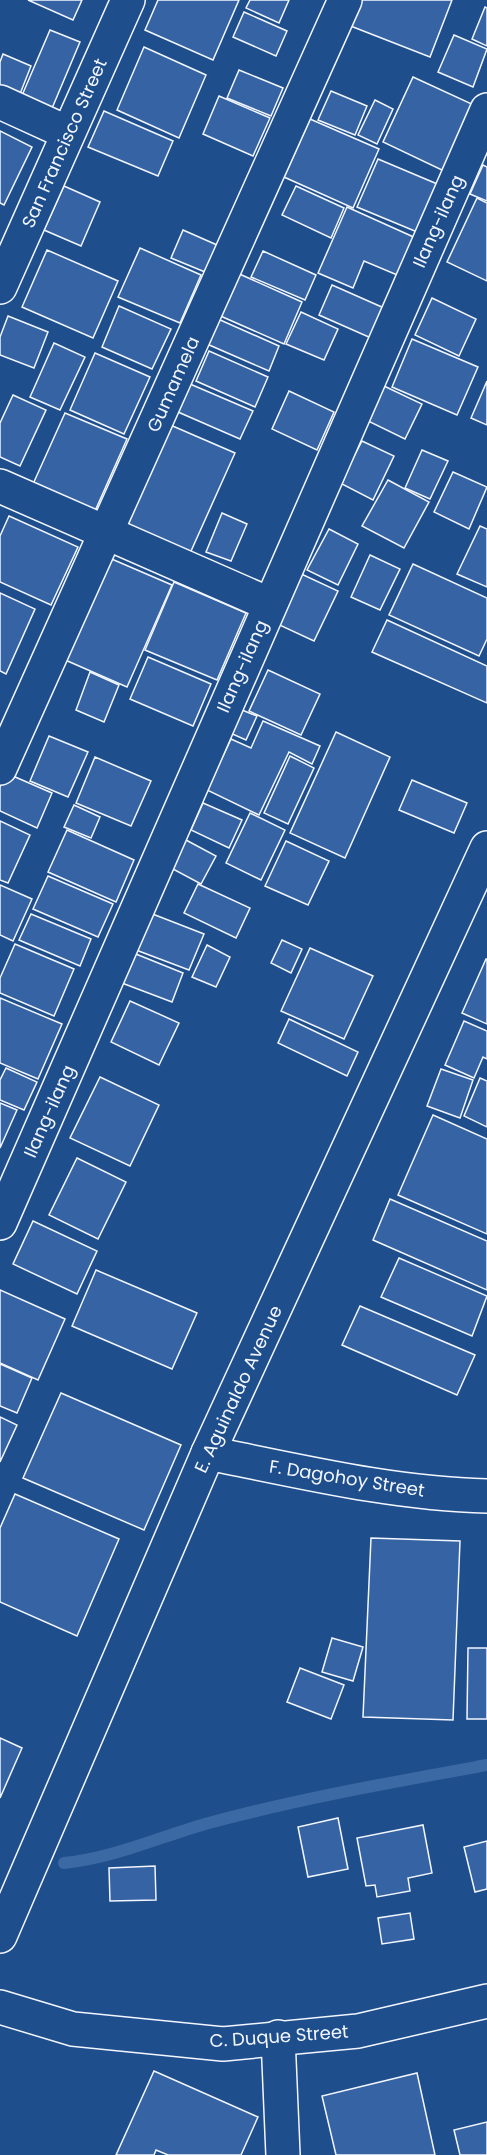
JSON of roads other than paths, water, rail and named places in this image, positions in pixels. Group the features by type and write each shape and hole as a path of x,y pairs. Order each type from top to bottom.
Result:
{"street":[{"name":"San Francisco Street","path":"0,287 128,0"},
{"name":"Gumamela","path":"0,768 345,0"},
{"path":"0,102 68,134"},
{"name":"Ilang-ilang","path":"0,1223 487,110"},
{"path":"0,486 269,604"},
{"name":"E. Aguinaldo Avenue","path":"0,1936 208,1453 487,848"},
{"name":"F. Dagohoy Street","path":"208,1453 335,1478 459,1496 487,1496"},
{"name":"C. Duque Street","path":"0,2007 73,2029 224,2044 358,2031 487,2001"},
{"path":"278,2037 283,2155"}],"waterway":[{"path":"64,1863 100,1857 205,1824 275,1807 487,1765"}]}
